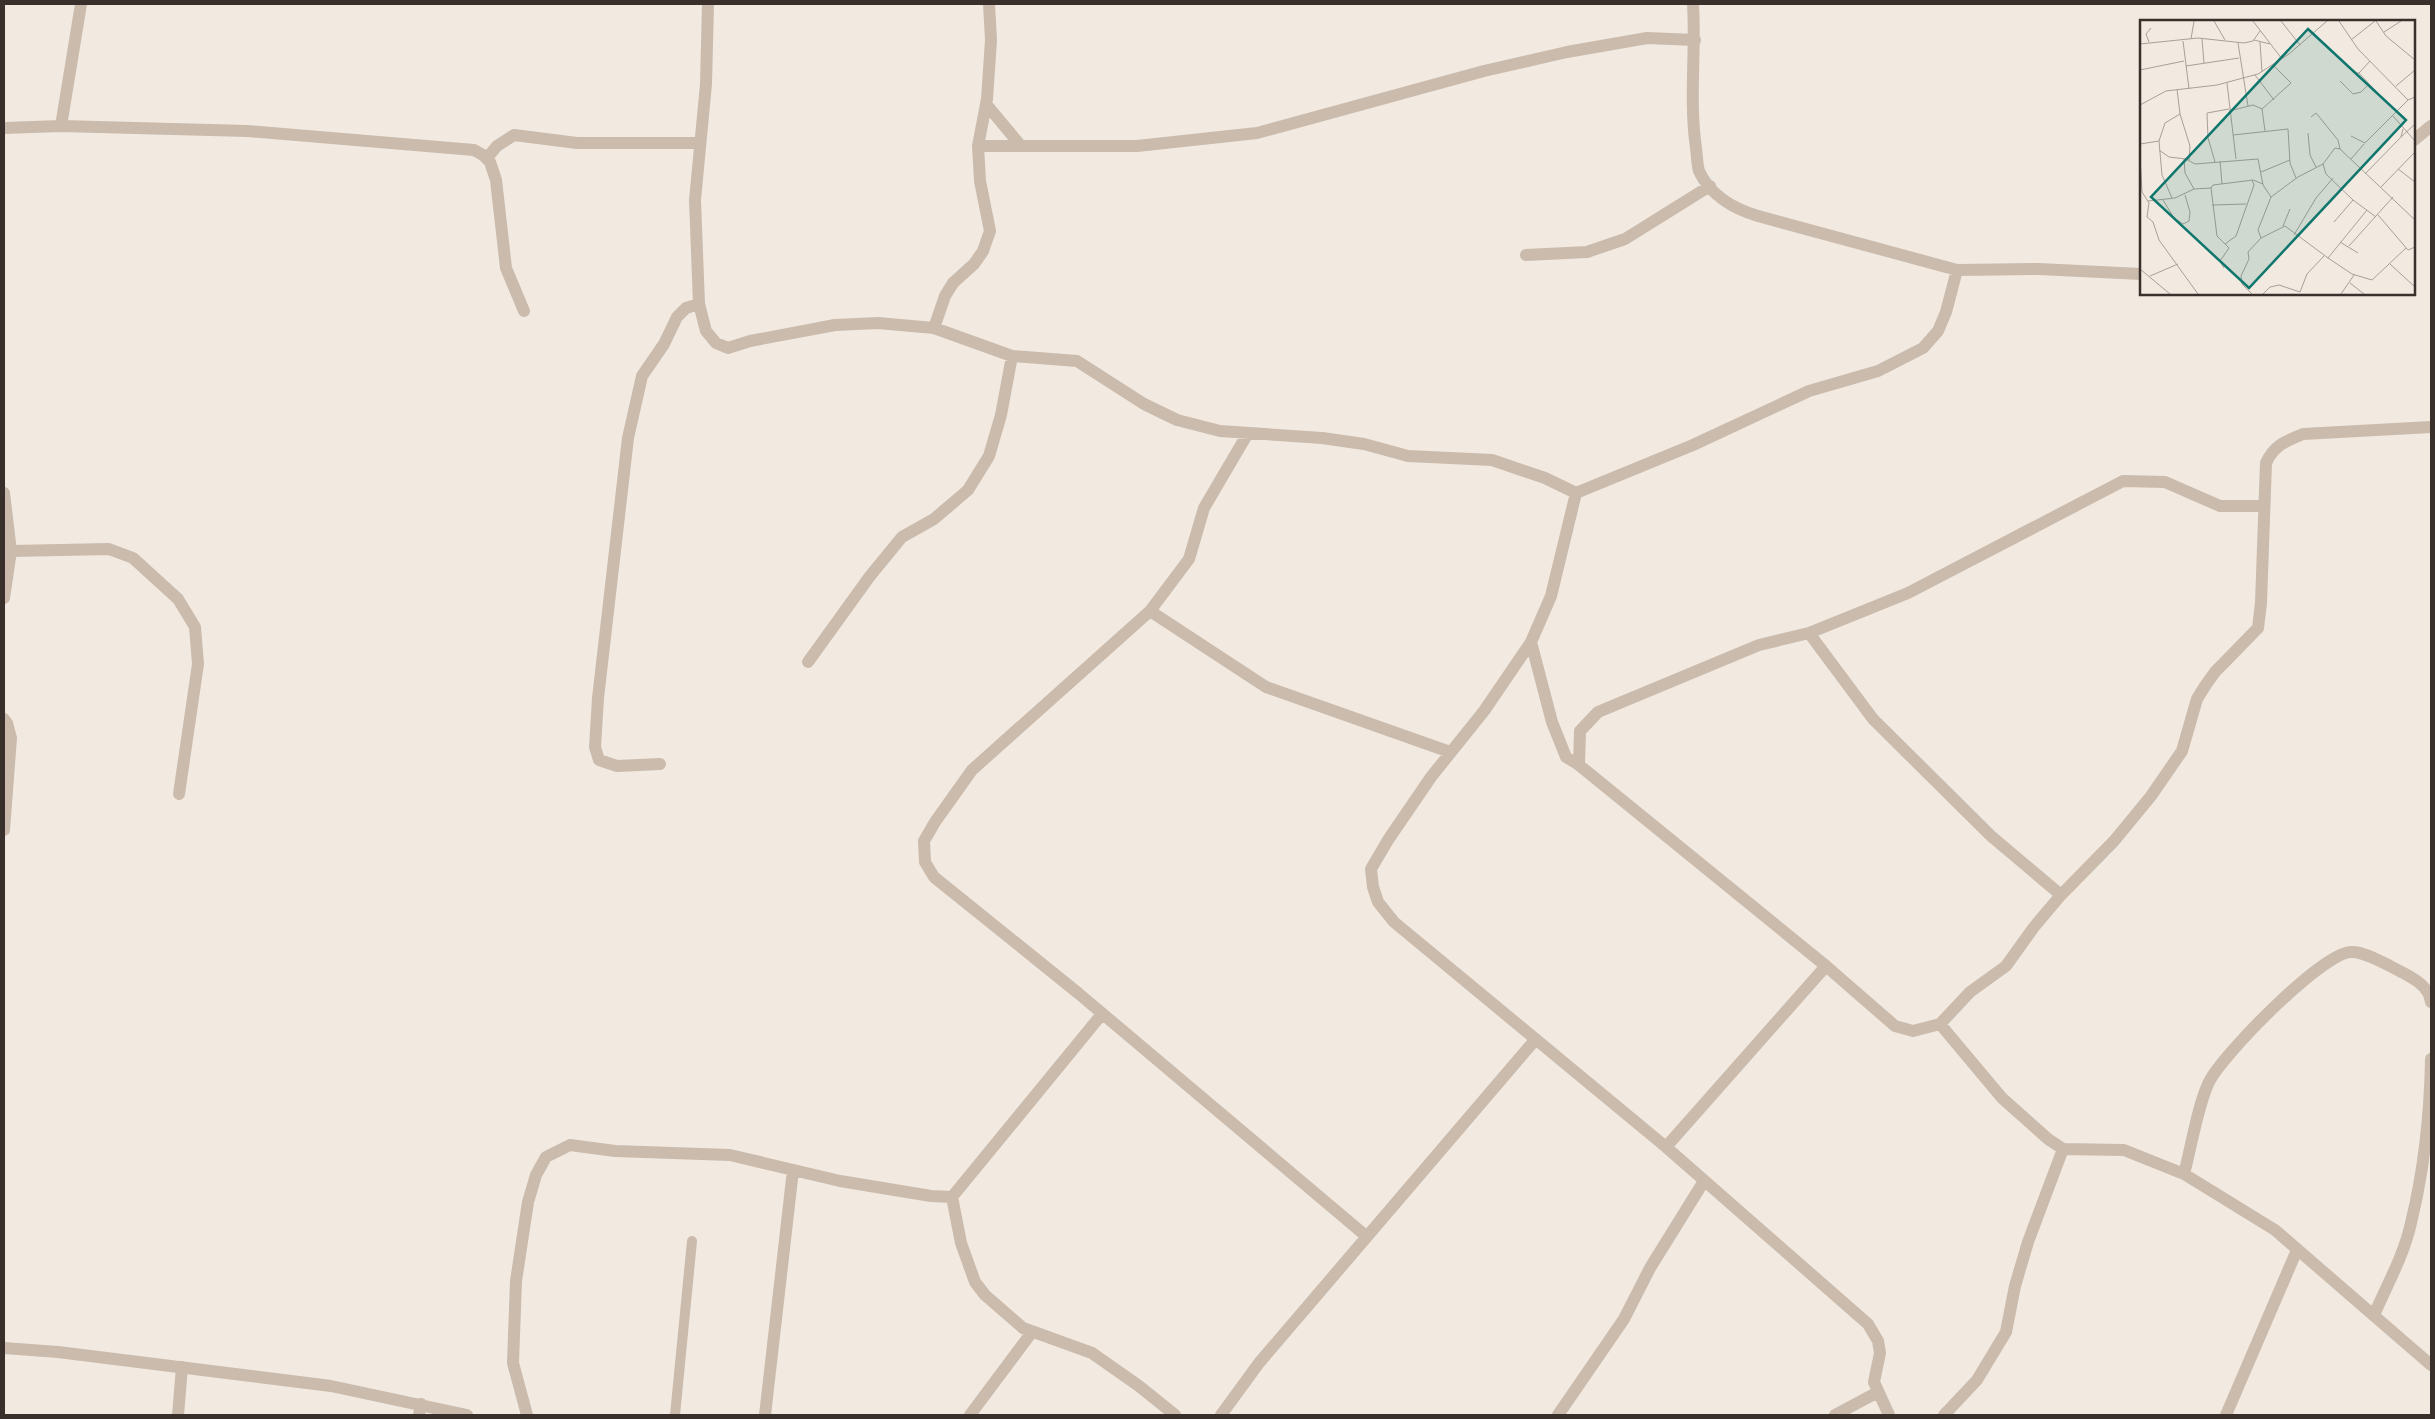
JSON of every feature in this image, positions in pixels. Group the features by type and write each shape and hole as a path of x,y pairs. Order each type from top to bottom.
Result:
{"street":[{"path":"61,126 81,4"},
{"path":"708,4 706,84 695,200 699,304 706,331 716,343 728,348 750,341 835,325 878,323 934,328 1012,356 1077,361 1144,404 1177,420 1220,431 1347,442 1408,456 1492,460 1544,478 1576,493 1694,444 1809,391 1878,371 1923,348 1938,331 1946,312 1957,270"},
{"path":"934,328 944,296 953,283 974,264 983,251 990,231 980,181 978,146 986,104 991,40 989,4"},
{"path":"1692,4 1695,40 1693,129 1699,170 1710,186 1725,202 1740,211 1957,270 2039,269 2140,274"},
{"path":"978,146 1137,146 1257,133 1475,74 1566,52 1647,38 1695,40"},
{"path":"986,104 1021,146"},
{"path":"4,128 61,126 248,131 474,150 490,162 496,180 506,268 524,311"},
{"path":"2415,139 2431,126"},
{"path":"487,158 497,146 514,136 578,143 700,143"},
{"path":"1526,255 1587,252 1625,239 1710,186"},
{"path":"660,764 617,766 600,760 595,747 598,698 628,438 640,384 646,370 664,344 676,317 686,308 699,304"},
{"path":"808,662 870,576 902,537 934,519 968,490 989,456 1001,415 1012,356"},
{"path":"1531,642 1552,722 1566,757 1579,765 1826,966 1895,1026 1913,1031 1940,1024 1970,992 2006,966 2034,927 2061,895 2114,841 2151,796 2182,751 2197,700 2205,686 2258,628 2262,603 2266,463 2272,449 2285,441 2303,434 2431,427"},
{"path":"1248,433 1204,508 1189,559 1150,610 972,770 935,822 924,841 924,862 934,877 1102,1014 1366,1236"},
{"path":"1579,765 1580,731 1598,712 1758,645 1809,633 1908,593 2122,481 2165,482 2220,506 2264,506"},
{"path":"4,493 11,550 4,598"},
{"path":"1576,493 1551,596 1531,642 1484,711 1431,776 1376,862 1372,869 1373,887 1378,902 1394,922 1666,1147 1868,1324 1878,1341 1879,1347 1874,1382 1888,1415"},
{"path":"11,550 109,549 133,558 178,600 195,627 198,664 179,794"},
{"path":"1150,610 1266,687 1450,752"},
{"path":"1809,633 1873,719 1992,836 2061,895"},
{"path":"4,719 7,723 10,738 4,830"},
{"path":"2184,1174 2206,1090 2214,1074 2270,1009 2333,958 2351,952 2376,960 2416,980 2431,997 2431,1002"},
{"path":"1666,1147 1826,966"},
{"path":"952,1197 1102,1014"},
{"path":"1940,1024 2002,1098 2048,1139 2063,1149 2124,1150 2184,1174 2275,1230 2431,1365"},
{"path":"1221,1415 1259,1363 1535,1040"},
{"path":"2374,1315 2411,1224 2430,1091 2431,1059"},
{"path":"527,1415 513,1362 516,1281 528,1202 536,1174 546,1157 570,1145 615,1152 730,1156 880,1188 952,1197"},
{"path":"1944,1415 1977,1380 2006,1332 2015,1286 2028,1242 2063,1149"},
{"path":"765,1415 793,1170"},
{"path":"1558,1415 1624,1319 1650,1268 1704,1181"},
{"path":"952,1197 961,1243 975,1282 996,1305 1023,1328 1092,1354 1175,1415"},
{"path":"2226,1415 2297,1250"},
{"path":"970,1415 1032,1332"},
{"path":"4,1348 58,1352 331,1386 420,1410 467,1415"},
{"path":"178,1415 182,1367"},
{"path":"1835,1415 1878,1392"}],"lane":[{"path":"676,1415 692,1242"}]}
